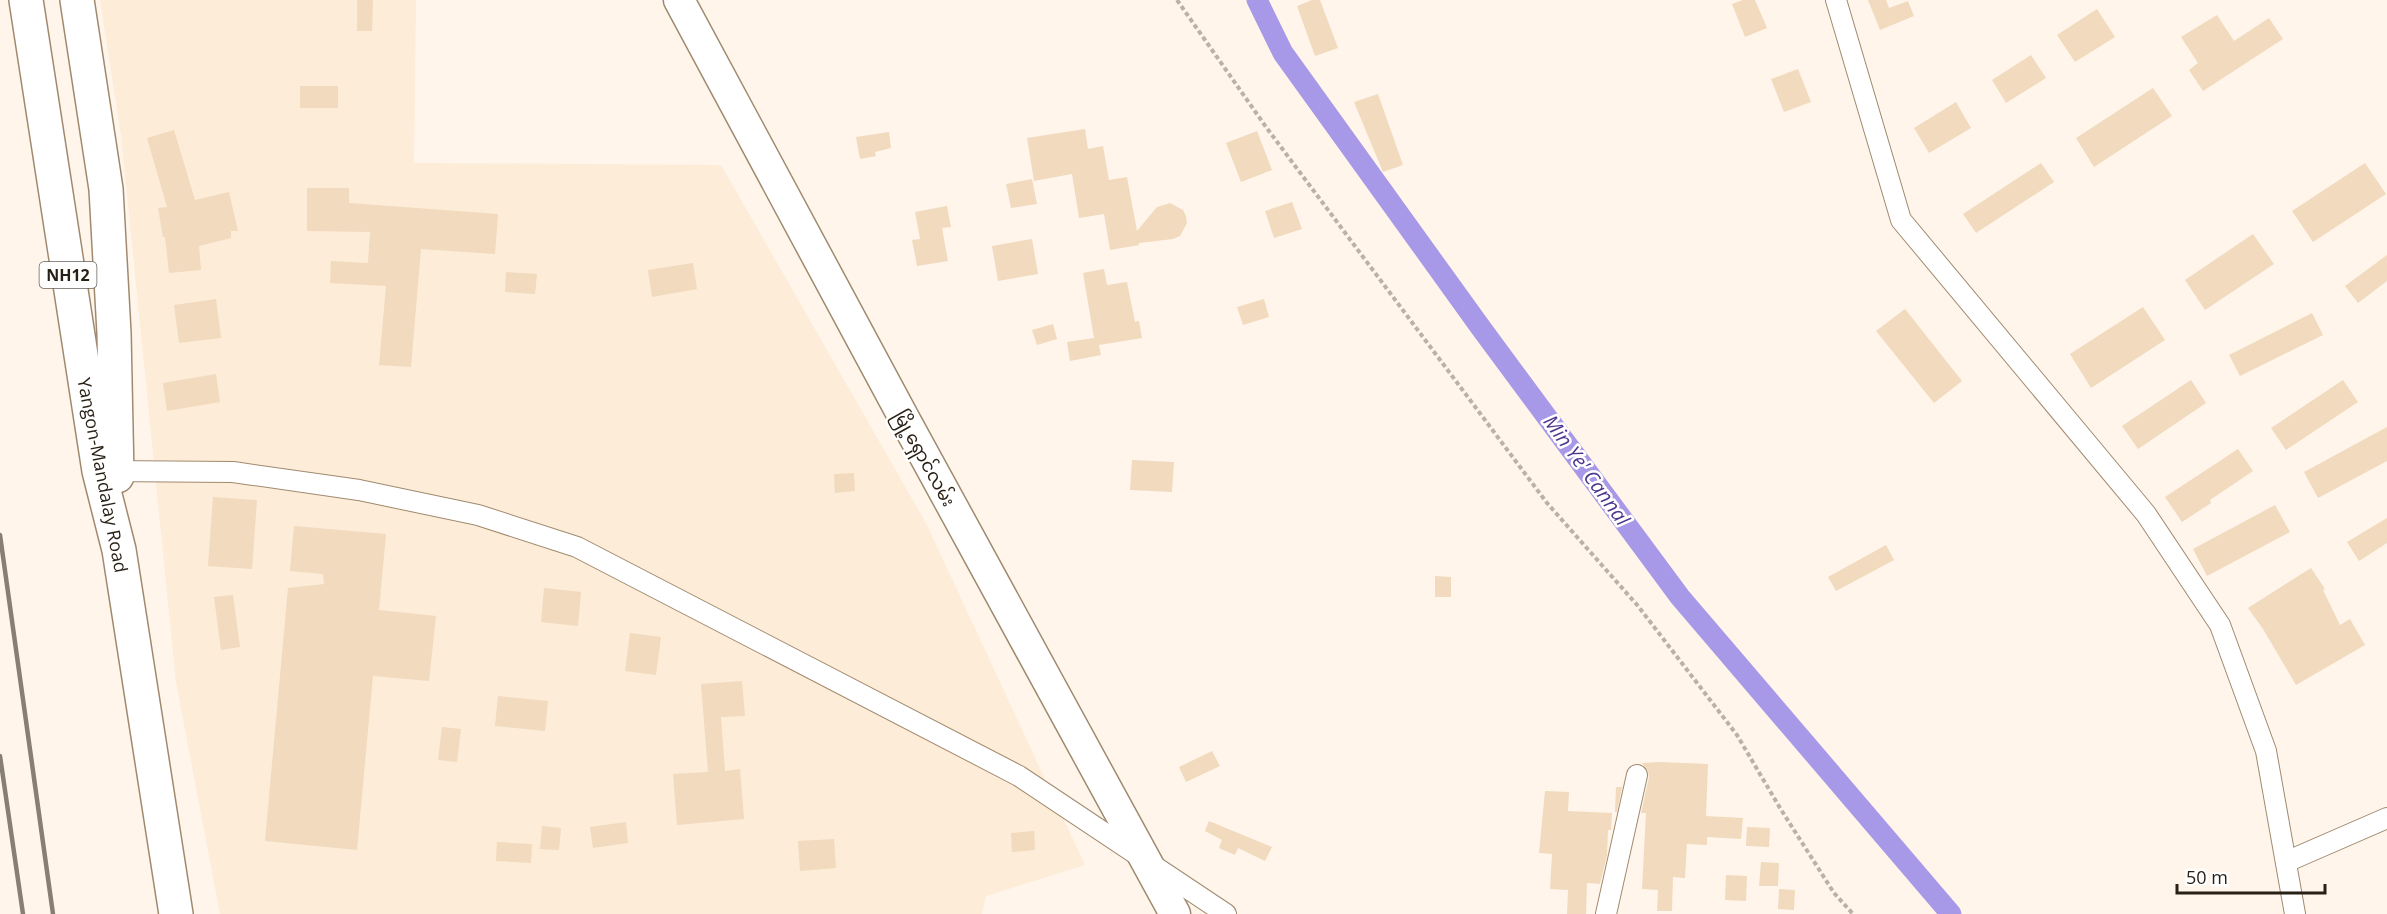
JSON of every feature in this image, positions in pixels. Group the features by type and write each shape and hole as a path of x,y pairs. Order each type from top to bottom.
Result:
{"highway":[{"name":"Yangon-Mandalay Road","path":"26,0 108,471 176,914"},
{"name":"NH12","path":"77,0 106,189 114,333 108,471"}],"main road":[{"name":"မြို့ရှောင်လမ်း","path":"679,0 1175,914"}],"street":[{"path":"1836,0 1901,220 2146,514 2220,625 2266,751 2295,914"},
{"path":"108,471 233,472 359,490 478,514 577,548 1019,776 1226,914"},
{"path":"1606,914 1637,775"},
{"path":"2286,862 2387,818"}],"path":[{"path":"1177,0 1266,127 1547,503 1638,606 1737,735 1834,893 1853,914"}],"shaded area":[{"path":"100,0 416,0 414,163 721,165 926,523 1085,865 986,896 982,914 220,914 176,682 121,135"}],"building":[{"path":"357,0 373,0 372,31 357,31"},
{"path":"1312,0 1320,0 1338,48 1315,56 1297,6"},
{"path":"1743,0 1755,0 1767,28 1745,37 1732,4"},
{"path":"1868,0 1886,0 1889,8 1908,1 1914,16 1880,30"},
{"path":"2097,9 2115,37 2075,62 2057,35"},
{"path":"2217,15 2234,41 2269,18 2283,39 2203,91 2189,70 2198,63 2181,37"},
{"path":"2031,55 2046,78 2006,103 1992,80"},
{"path":"1798,69 1811,102 1784,112 1771,79"},
{"path":"300,86 338,86 338,108 300,108"},
{"path":"2153,88 2172,116 2094,167 2076,138"},
{"path":"1378,94 1403,165 1383,172 1354,102"},
{"path":"1956,102 1971,128 1929,153 1914,128"},
{"path":"1085,129 1088,149 1103,146 1109,180 1127,177 1137,231 1157,207 1170,203 1183,210 1186,216 1187,223 1180,236 1110,250 1104,214 1079,218 1072,174 1034,181 1027,138"},
{"path":"174,130 195,200 229,192 238,231 231,231 231,238 199,246 201,270 169,273 165,237 163,237 158,208 167,207 147,138"},
{"path":"1257,131 1272,170 1241,182 1226,143"},
{"path":"889,132 891,148 875,152 876,156 860,159 856,137"},
{"path":"2041,163 2054,182 1976,233 1963,214"},
{"path":"2365,163 2386,194 2313,242 2292,211"},
{"path":"1032,179 1037,204 1011,208 1006,184"},
{"path":"307,188 349,188 349,203 498,214 495,254 421,249 411,367 379,365 386,286 330,283 331,261 368,263 370,232 307,231"},
{"path":"1292,202 1302,229 1274,238 1265,211"},
{"path":"947,206 951,227 942,228 948,261 917,266 912,240 920,239 915,212"},
{"path":"2253,234 2274,264 2205,310 2185,280"},
{"path":"1032,239 1038,274 998,281 992,246"},
{"path":"2387,255 2387,281 2358,303 2345,286"},
{"path":"693,263 697,289 652,297 648,270"},
{"path":"1104,269 1107,285 1127,282 1135,322 1139,321 1142,338 1099,345 1101,355 1070,361 1067,342 1094,338 1083,273"},
{"path":"506,272 537,274 535,294 505,292"},
{"path":"216,299 221,338 179,343 174,305"},
{"path":"1264,299 1269,317 1243,325 1237,307"},
{"path":"2143,307 2165,340 2091,388 2070,354"},
{"path":"1905,309 1962,381 1934,403 1876,331"},
{"path":"2312,313 2323,335 2240,376 2229,355"},
{"path":"1053,324 1057,339 1037,345 1032,330"},
{"path":"216,374 220,402 167,411 163,383"},
{"path":"2191,380 2206,403 2138,449 2122,426"},
{"path":"2343,380 2358,402 2286,450 2271,428"},
{"path":"2387,427 2387,461 2318,498 2304,472"},
{"path":"2238,449 2253,471 2182,522 2165,497"},
{"path":"1132,460 1174,462 1172,492 1130,490"},
{"path":"854,473 855,491 835,493 834,474"},
{"path":"213,497 257,500 252,569 208,566"},
{"path":"2275,505 2290,532 2207,576 2193,549"},
{"path":"2387,518 2387,543 2359,561 2347,542"},
{"path":"294,526 386,534 379,610 436,616 429,681 373,676 357,850 265,841 288,588 324,584 323,574 290,571"},
{"path":"1886,545 1894,560 1836,591 1828,577"},
{"path":"2311,568 2325,589 2323,590 2340,625 2350,619 2365,645 2296,685 2248,608"},
{"path":"1435,576 1451,577 1451,597 1435,597"},
{"path":"544,588 581,592 578,626 541,622"},
{"path":"233,595 240,647 221,650 214,597"},
{"path":"630,633 661,637 656,675 625,671"},
{"path":"742,681 745,716 721,717 725,771 740,769 744,819 677,825 673,774 708,772 701,684"},
{"path":"498,696 548,701 545,731 495,726"},
{"path":"442,727 461,729 457,762 438,760"},
{"path":"1212,751 1220,766 1186,782 1179,767"},
{"path":"1642,763 1708,764 1706,816 1743,818 1741,839 1707,837 1707,845 1687,844 1685,878 1673,877 1672,911 1657,911 1658,890 1642,889 1646,813 1641,813 1649,777"},
{"path":"1616,787 1622,787 1617,812 1615,812"},
{"path":"1545,791 1569,792 1568,811 1612,813 1611,830 1608,830 1607,855 1600,884 1587,883 1586,914 1567,914 1568,890 1550,889 1552,854 1539,853"},
{"path":"1209,821 1272,847 1265,861 1238,848 1235,855 1219,848 1222,840 1205,831"},
{"path":"626,822 628,843 593,848 590,827"},
{"path":"542,826 561,828 559,850 540,849"},
{"path":"1747,827 1770,828 1769,847 1746,846"},
{"path":"1034,831 1035,850 1012,852 1011,833"},
{"path":"834,839 836,868 800,871 798,841"},
{"path":"497,842 532,844 531,863 496,861"},
{"path":"1761,862 1779,863 1778,886 1759,886"},
{"path":"1726,875 1747,876 1746,901 1725,900"},
{"path":"1779,889 1795,890 1794,910 1778,909"}],"waterway":[{"name":"Min Ye' Cannal","path":"1257,0 1283,53 1481,328 1680,597 1951,914"}],"railway":[{"path":"0,535 53,914"},
{"path":"0,756 23,914"}]}
